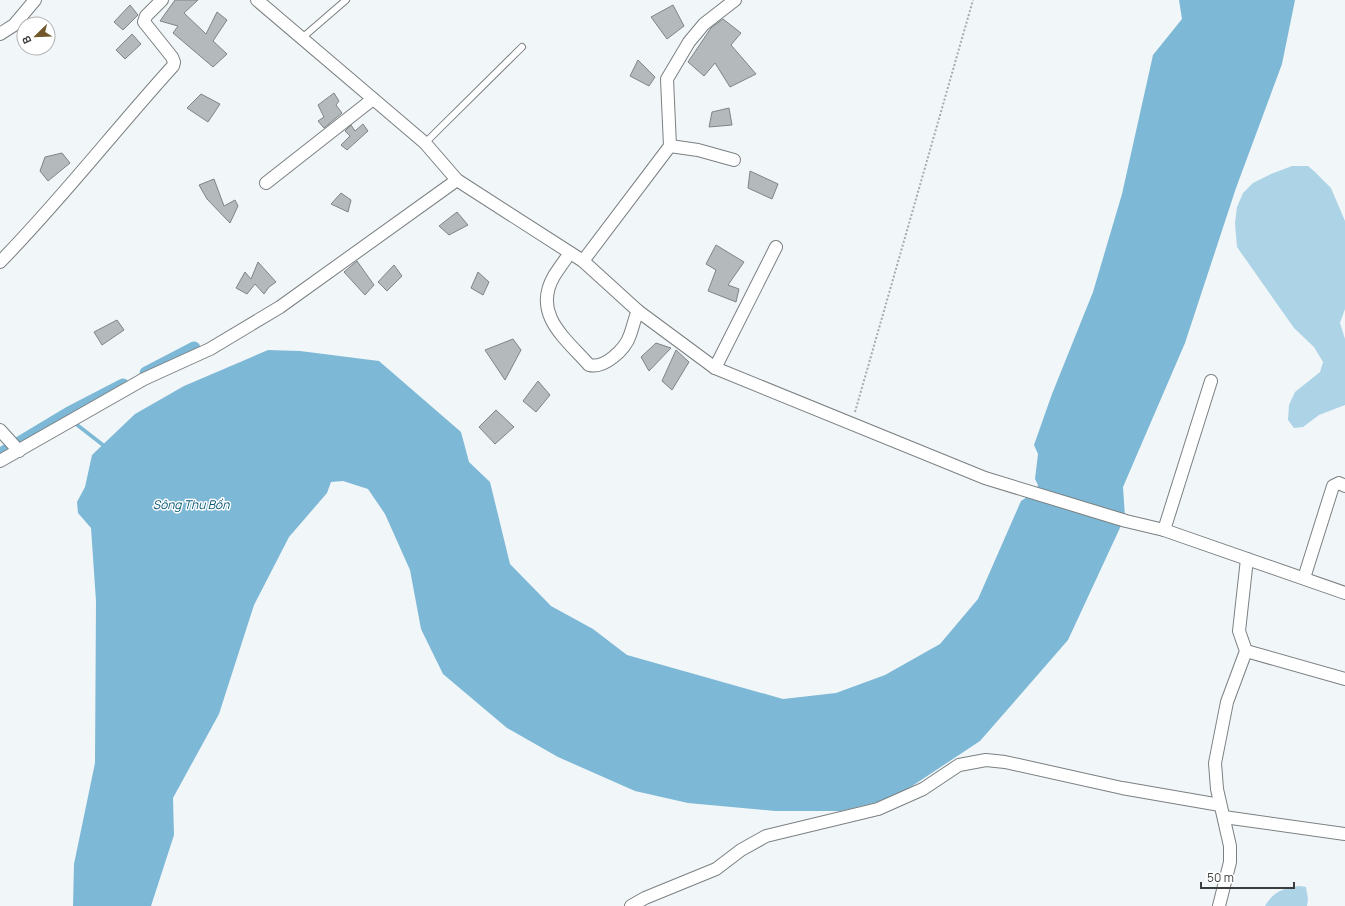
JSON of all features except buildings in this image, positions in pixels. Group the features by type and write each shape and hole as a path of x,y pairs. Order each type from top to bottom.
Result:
{"street":[{"path":"0,34 14,25 35,0"},
{"path":"0,262 37,224 131,112 172,66 174,62 172,57 144,22 146,16 162,0"},
{"path":"257,0 425,143 457,180 583,261 638,312 715,368 985,478 1126,521 1164,530 1345,593"},
{"path":"583,261 670,146 667,79 689,42 699,30 718,12 735,0"},
{"path":"266,183 374,99"},
{"path":"670,146 698,150 734,160"},
{"path":"0,461 16,447 144,379 210,349 280,307 457,180"},
{"path":"715,368 776,247"},
{"path":"570,253 551,282 546,309 556,327 589,365 596,367 600,366 618,352 630,337 632,324 638,312"},
{"path":"1164,530 1211,381"},
{"path":"0,430 16,447"},
{"path":"1304,578 1333,486 1339,482 1345,486"},
{"path":"1219,906 1230,862 1230,846 1217,789 1215,763 1228,702 1246,651 1239,631 1247,559"},
{"path":"1246,651 1345,679"},
{"path":"631,906 645,898 716,869 741,850 766,836 878,809 907,797 935,781 949,770 971,762 986,760 1005,762 1122,788 1220,805"},
{"path":"1224,817 1345,834"}],"lane":[{"path":"302,38 346,0"},
{"path":"425,143 522,47"}],"path":[{"path":"852,424 973,0"}],"shaded area":[{"path":"1292,166 1308,166 1331,188 1345,221 1345,309 1340,323 1345,339 1345,405 1319,415 1303,427 1294,428 1288,420 1289,405 1295,392 1320,372 1323,362 1314,347 1294,328 1237,247 1235,223 1237,207 1243,193 1253,183"},
{"path":"1299,886 1306,887 1308,899 1307,906 1265,906 1275,894 1288,888"}],"water":[{"name":"Sông Thu Bồn","path":"1179,0 1295,0 1282,64 1236,188 1185,343 1123,487 1125,517 1068,640 980,741 894,798 841,811 775,811 688,803 635,791 558,757 507,728 443,674 421,629 410,570 385,514 368,489 343,481 331,482 327,493 289,537 254,605 219,714 173,798 174,835 151,906 73,906 74,864 95,763 96,601 91,528 78,513 77,502 85,487 92,455 135,414 184,386 268,350 300,351 379,361 461,432 469,462 490,482 510,564 551,606 593,629 627,655 783,699 836,693 885,675 940,644 978,599 1021,501 1036,491 1038,485 1035,479 1038,454 1034,445 1052,394 1093,292 1122,194 1153,55 1182,19"}],"waterway":[{"path":"146,373 194,348"},
{"path":"4,452 69,413 123,385"},
{"path":"76,424 103,445 105,449"}]}
